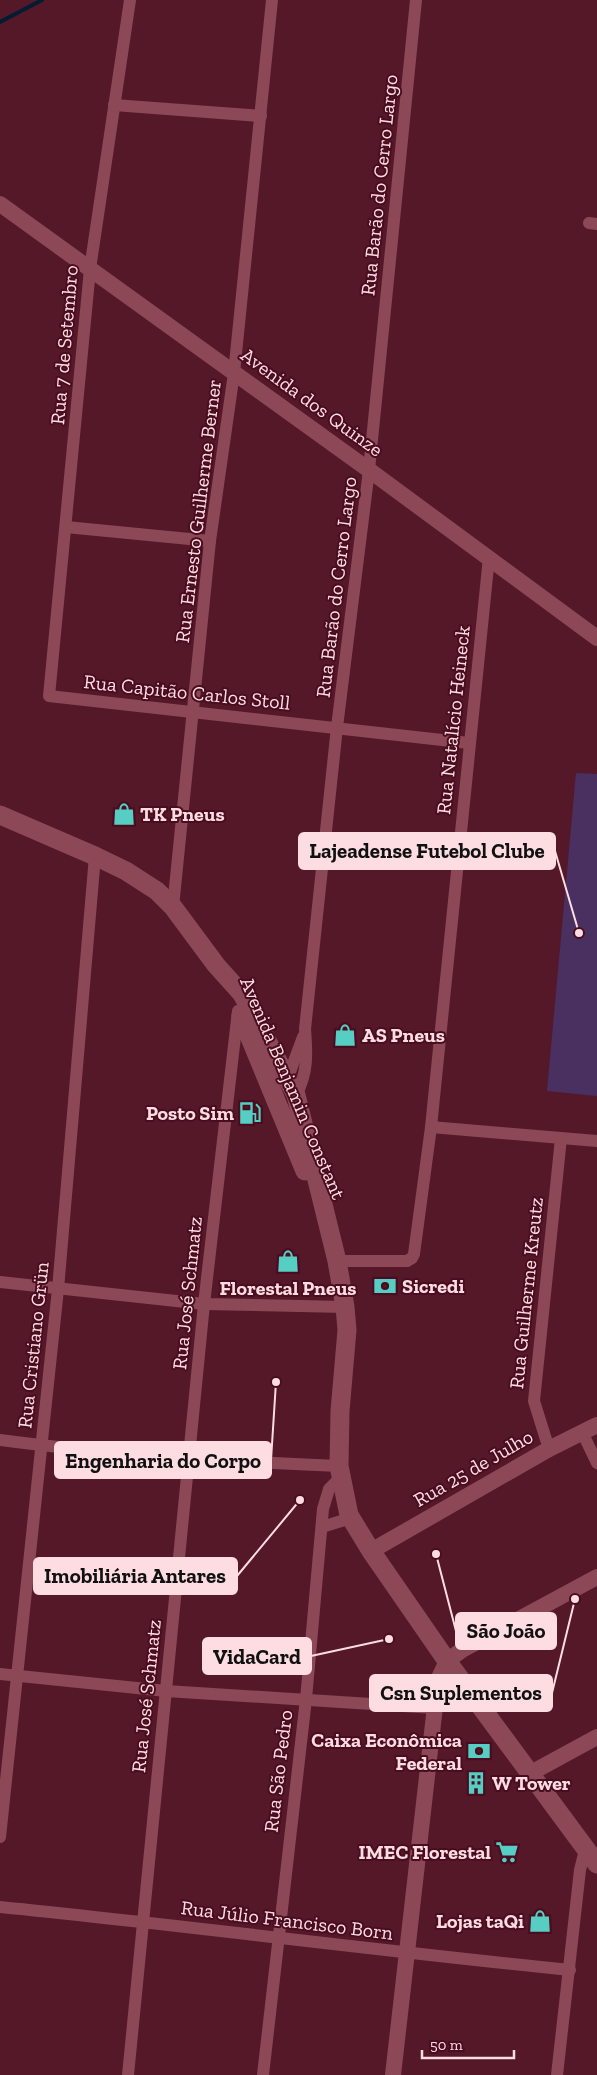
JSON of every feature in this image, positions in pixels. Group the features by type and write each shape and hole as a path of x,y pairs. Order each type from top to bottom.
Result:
{"main road":[{"name":"Avenida Benjamin Constant","path":"0,815 96,856 157,891 173,907 240,1001 283,1093 328,1228 337,1261 346,1307 347,1330 340,1411 340,1472 351,1518 371,1551 447,1661 597,1864"}],"street":[{"name":"Rua 7 de Setembro","path":"50,696 90,269 130,0"},
{"name":"Rua Ernesto Guilherme Berner","path":"173,907 210,541 234,373 272,0"},
{"name":"Rua Barão do Cerro Largo","path":"283,1093 303,1081 305,1072 307,1050 305,1029 337,727 369,470 416,0"},
{"path":"114,105 261,116"},
{"name":"Avenida dos Quinze","path":"0,204 489,557 597,638"},
{"path":"66,527 210,541"},
{"name":"Rua Natalício Heineck","path":"337,1261 407,1261 414,1254 431,1126 489,557"},
{"name":"Rua Capitão Carlos Stoll","path":"50,696 469,743"},
{"name":"Rua Cristiano Grün","path":"0,1837 58,1288 96,856"},
{"name":"Rua José Schmatz","path":"128,2075 204,1304 240,1001"},
{"path":"431,1126 597,1142"},
{"name":"Rua Guilherme Kreutz","path":"549,1449 534,1401 561,1138"},
{"path":"0,1282 204,1304 346,1307"},
{"name":"Rua 25 de Julho","path":"371,1551 549,1449 597,1425"},
{"path":"582,1432 597,1463"},
{"path":"0,1440 41,1446 340,1472"},
{"name":"Rua São Pedro","path":"263,2075 306,1699 323,1509 329,1489 340,1472"},
{"path":"322,1527 351,1518"},
{"path":"394,2075 438,1680 447,1661 462,1650 597,1578"},
{"path":"0,1674 166,1691 434,1708"},
{"path":"530,1774 597,1737"},
{"path":"557,2075 580,1870 585,1850"},
{"name":"Rua Júlio Francisco Born","path":"0,1908 278,1936 406,1954 570,1970"}],"shaded area":[{"path":"576,773 597,774 597,1096 547,1091"}],"waterway":[{"path":"0,22 42,0"}],"place":[{"name":"TK Pneus","path":"124,814"},
{"name":"Lajeadense Futebol Clube","path":"579,933"},
{"name":"AS Pneus","path":"345,1035"},
{"name":"Posto Sim","path":"250,1113"},
{"name":"Florestal Pneus","path":"288,1261"},
{"name":"Sicredi","path":"385,1286"},
{"name":"Engenharia do Corpo","path":"276,1382"},
{"name":"Imobiliária Antares","path":"300,1500"},
{"name":"São João","path":"436,1554"},
{"name":"Csn Suplementos","path":"575,1599"},
{"name":"VidaCard","path":"389,1639"},
{"name":"Caixa Econômica Federal","path":"479,1751"},
{"name":"W Tower","path":"476,1783"},
{"name":"IMEC Florestal","path":"507,1852"},
{"name":"Lojas taQi","path":"540,1921"}]}
